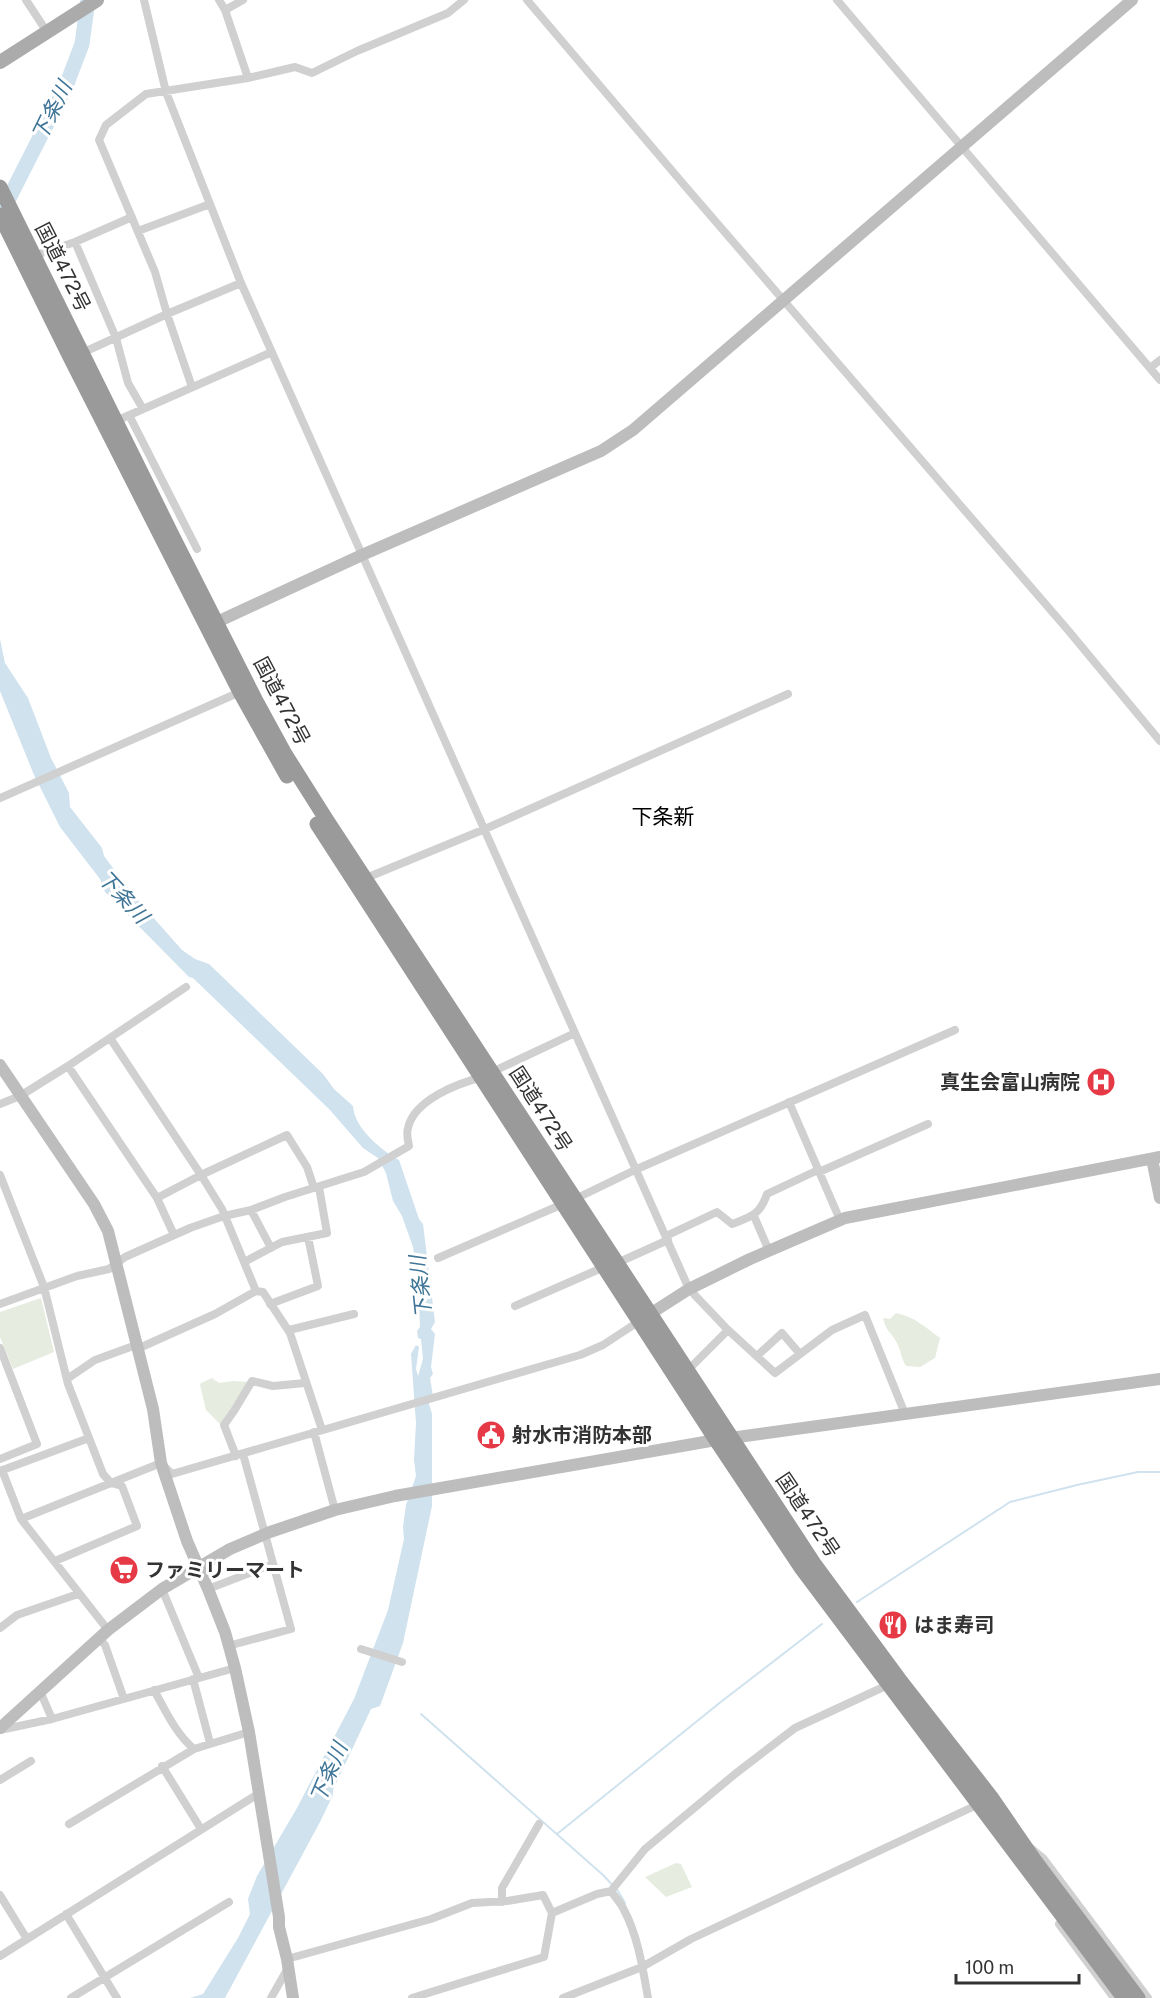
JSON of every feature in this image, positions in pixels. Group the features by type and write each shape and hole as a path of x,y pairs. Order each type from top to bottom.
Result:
{"highway":[{"name":"国道472号","path":"0,187 20,243 74,367 275,758 355,884 487,1075"},
{"name":"国道472号","path":"0,215 20,243 33,256 82,353 123,418 217,622 285,754 366,878 487,1075 724,1439 802,1569 979,1804 1014,1841 1124,1998"},
{"name":"国道472号","path":"645,1317 687,1371 724,1439 899,1679 991,1797 1014,1841"},
{"name":"国道472号","path":"1042,1879 1138,1998"}],"main road":[{"path":"0,62 98,0"}],"street":[{"path":"26,0 47,32"},
{"path":"144,0 166,92 241,284 689,1289 728,1330 775,1373 832,1330 865,1315 905,1414"},
{"path":"219,0 225,10 248,78"},
{"path":"225,10 243,0"},
{"path":"192,387 155,272 99,140 106,125 146,94 248,78 295,67 312,73 357,51 448,13 464,0"},
{"path":"527,0 1067,629 1160,741"},
{"path":"837,0 1160,380"},
{"path":"217,622 614,443 633,430 1132,0"},
{"path":"138,231 210,204"},
{"path":"33,256 75,242 132,217"},
{"path":"75,242 116,338 128,383 143,409"},
{"path":"82,353 167,314 241,284"},
{"path":"197,549 123,418 272,352"},
{"path":"1150,368 1160,360"},
{"path":"0,798 66,771 240,692"},
{"path":"366,878 485,829 788,694"},
{"path":"0,1104 20,1096 68,1066 186,987"},
{"path":"438,1258 955,1030"},
{"path":"0,1304 77,1276 109,1269 124,1257 224,1216 251,1210 368,1170 409,1146 407,1128 418,1108 425,1101 487,1075 575,1033"},
{"path":"110,1038 201,1174 224,1216 256,1291"},
{"path":"0,1065 106,1225 153,1409 161,1463 235,1668 249,1732 268,1841 279,1927 288,1963 293,1998"},
{"path":"68,1066 157,1198 174,1235"},
{"path":"789,1102 840,1220"},
{"path":"515,1306 610,1265 717,1212 732,1224 754,1216 763,1205 767,1194 928,1124"},
{"path":"157,1198 201,1174 286,1135 307,1167 316,1187 327,1233 282,1242 244,1262"},
{"path":"161,1463 172,1474 580,1355 603,1345 689,1289 840,1220 1156,1158 1160,1198"},
{"path":"0,1175 44,1287 67,1379 103,1474 111,1483 122,1486 137,1526 55,1561"},
{"path":"251,1210 271,1248"},
{"path":"754,1216 769,1251"},
{"path":"270,1304 318,1286 308,1237"},
{"path":"67,1379 95,1360 137,1347 215,1314 256,1291 263,1292 288,1330 318,1431 335,1510"},
{"path":"288,1330 354,1314"},
{"path":"687,1371 728,1330"},
{"path":"757,1356 782,1333 800,1354"},
{"path":"0,1348 37,1444 0,1459"},
{"path":"0,1729 104,1634 162,1589 230,1549 265,1534 335,1510 395,1496 724,1439 1160,1379"},
{"path":"228,1646 291,1629 265,1534 239,1455 224,1425 252,1381 273,1386 305,1383"},
{"path":"89,1438 1,1471 21,1519 55,1561 104,1634 105,1645 124,1698"},
{"path":"21,1519 161,1463"},
{"path":"208,1589 273,1564"},
{"path":"162,1589 196,1679 210,1743"},
{"path":"0,1628 17,1615 78,1594"},
{"path":"363,1649 402,1662"},
{"path":"0,1729 52,1719 235,1668"},
{"path":"552,1912 597,1894 611,1891 645,1849 735,1774 795,1728 890,1684"},
{"path":"154,1690 170,1718 187,1743 194,1749"},
{"path":"40,1691 52,1719"},
{"path":"69,1824 162,1766 194,1749 249,1732"},
{"path":"0,1780 30,1761"},
{"path":"162,1766 201,1829"},
{"path":"0,1956 258,1794"},
{"path":"563,1998 642,1967 691,1939 979,1804"},
{"path":"502,1902 502,1888 539,1824"},
{"path":"1014,1841 1026,1879 1114,1998"},
{"path":"1014,1841 1043,1858 1148,1998"},
{"path":"611,1891 625,1910 642,1967 648,1998"},
{"path":"271,1998 288,1963 431,1919 472,1903 502,1902 543,1894 552,1912 544,1956 412,1998"},
{"path":"0,1895 27,1939"},
{"path":"71,1998 229,1902"},
{"path":"66,1914 117,1998"}],"shaded area":[{"path":"41,1298 54,1352 13,1369 0,1337 0,1312"},
{"path":"896,1313 914,1320 940,1338 935,1358 920,1367 906,1366 897,1343 883,1318 890,1319"},
{"path":"212,1378 219,1383 249,1382 221,1425 206,1410 200,1385"},
{"path":"676,1863 681,1864 692,1887 666,1897 645,1877"}],"water":[{"path":"0,639 5,663 28,698 51,758 69,793 70,807 102,848 104,856 135,897 182,950 195,959 209,964 353,1106 363,1130 384,1150 399,1160 419,1219 423,1224 435,1322 431,1329 435,1334 431,1367 433,1374 430,1378 433,1396 429,1404 432,1414 432,1506 403,1643 380,1706 371,1709 320,1822 225,1998 190,1998 203,1994 238,1938 250,1914 248,1899 257,1876 297,1808 354,1699 388,1610 404,1539 406,1505 416,1476 414,1460 416,1423 411,1354 416,1345 419,1347 416,1369 418,1376 423,1359 421,1339 418,1338 417,1331 420,1327 418,1284 413,1247 402,1216 393,1201 386,1173 378,1158 363,1148 330,1110 193,978 189,977 105,892 100,879 60,827 34,775 0,691"}],"waterway":[{"name":"下条川","path":"2,212 66,86 82,44 88,0"},
{"path":"857,1602 1010,1502 1138,1472 1160,1472"},
{"path":"557,1834 822,1624"},
{"path":"421,1714 603,1875 618,1891 625,1903"}],"place":[{"name":"真生会富山病院","path":"1101,1082"},
{"name":"射水市消防本部","path":"491,1435"},
{"name":"ファミリーマート","path":"124,1570"},
{"name":"はま寿司","path":"893,1625"}],"district":[{"name":"下条新","path":"663,817"}]}
